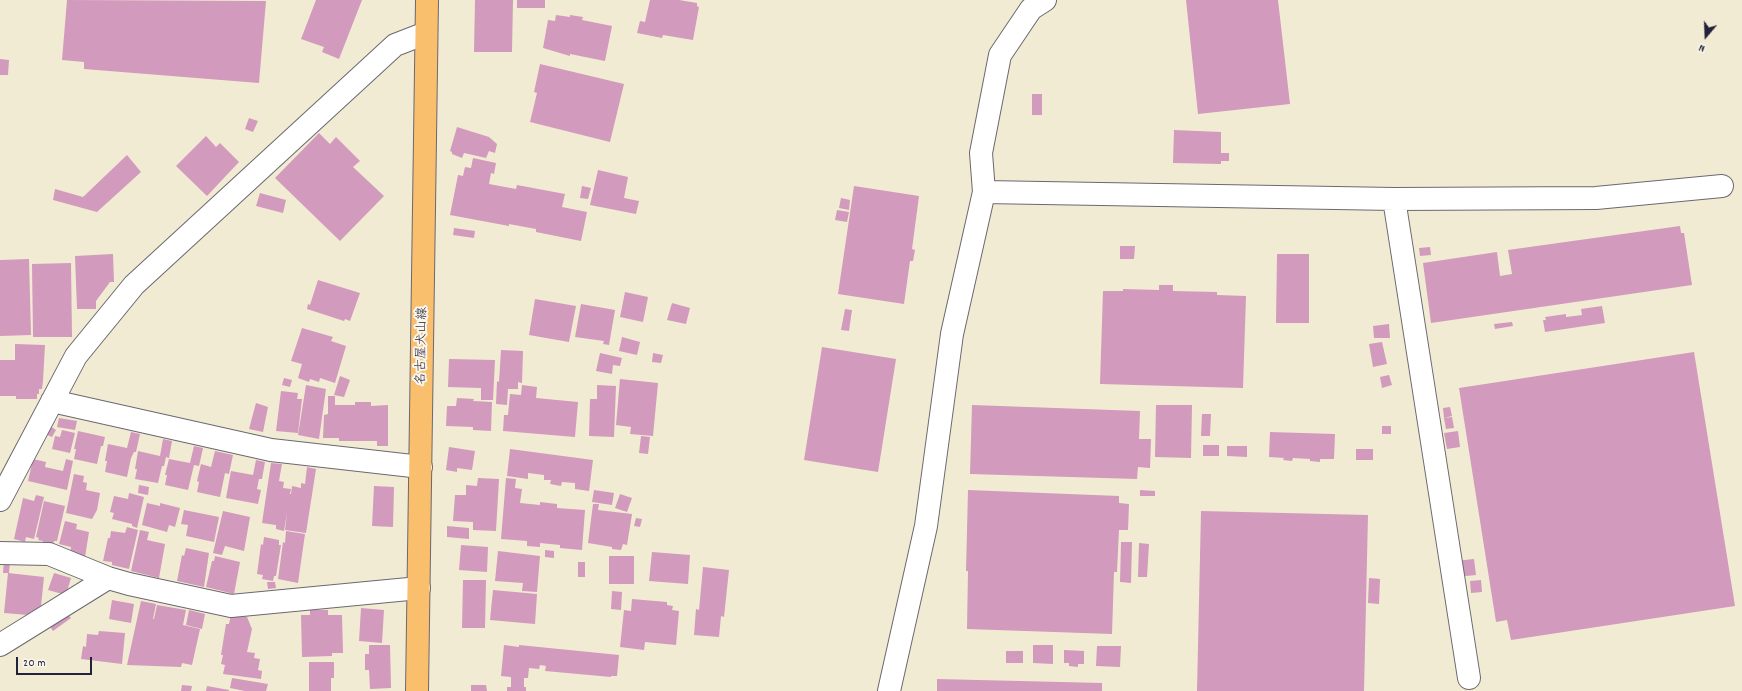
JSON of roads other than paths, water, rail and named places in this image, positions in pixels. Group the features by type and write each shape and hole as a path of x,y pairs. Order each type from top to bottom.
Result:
{"main road":[{"name":"名古屋犬山線","path":"417,691 427,0"}],"street":[{"path":"890,691 926,526 952,334 984,192 981,153 1000,55 1031,9 1045,0"},
{"path":"0,500 76,356 134,285 395,45 426,32"},
{"path":"984,192 1394,199 1596,198 1722,186"},
{"path":"1394,199 1469,678"},
{"path":"52,401 270,450 421,467"},
{"path":"0,553 49,554 108,578 129,584 231,606 419,588"},
{"path":"0,645 108,578"}]}
